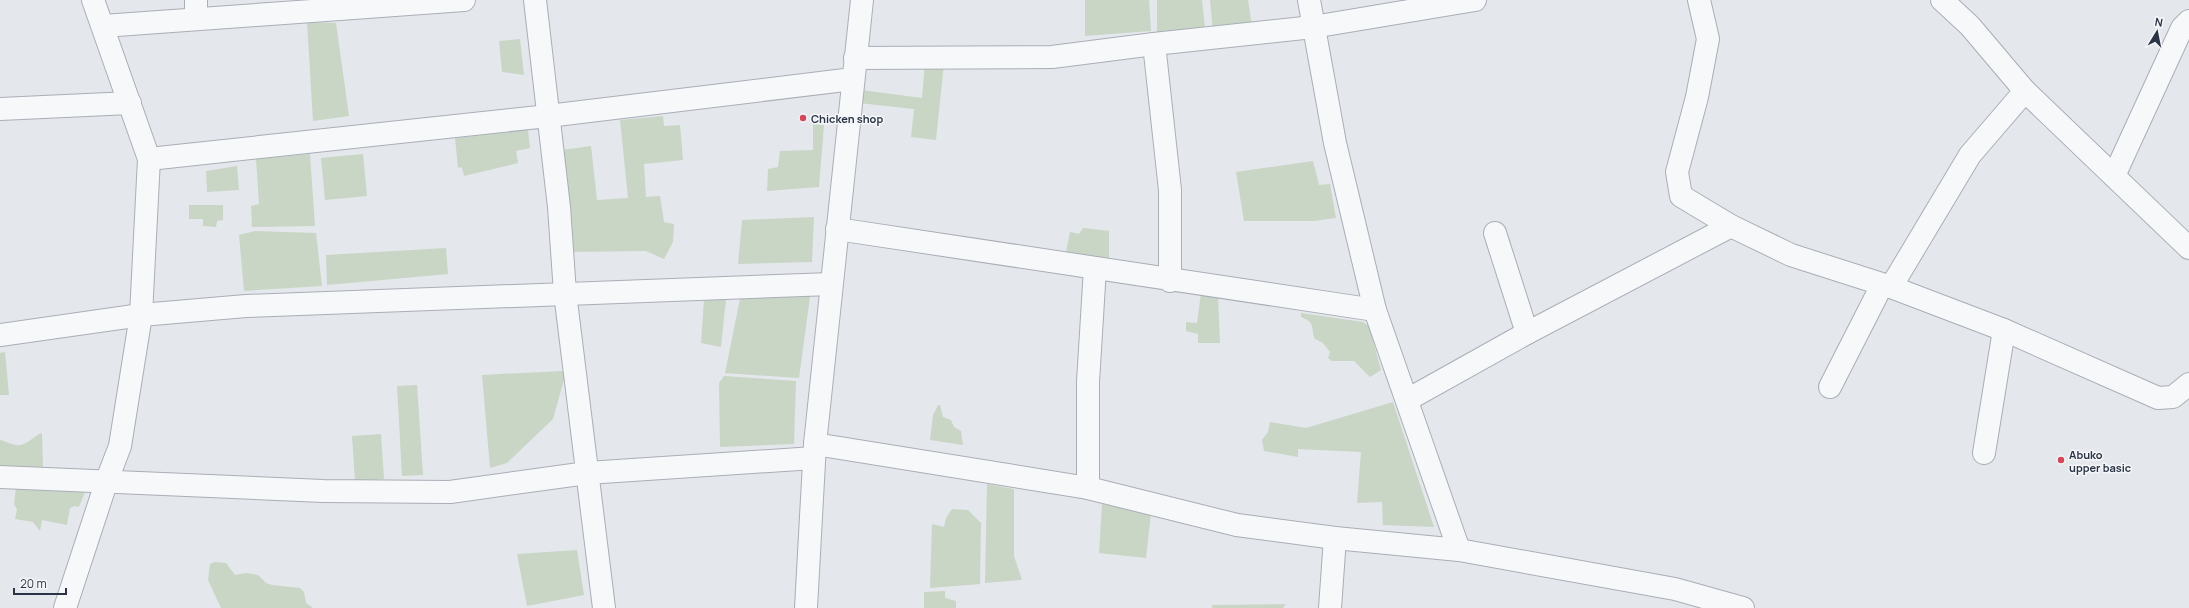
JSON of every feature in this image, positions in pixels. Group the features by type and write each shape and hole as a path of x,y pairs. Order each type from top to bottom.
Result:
{"street":[{"path":"65,608 107,480 120,446 141,315 149,159 93,0"},
{"path":"103,26 196,10 464,0"},
{"path":"535,0 560,207 565,293 604,608"},
{"path":"806,608 815,451 852,79 862,0"},
{"path":"1309,0 1335,143 1375,310 1459,550"},
{"path":"855,58 1052,57 1154,44 1313,27 1475,0"},
{"path":"1699,0 1708,39 1698,97 1677,172 1681,196 1731,226 1791,256 1886,286 2004,330 2158,398 2173,397 2189,384"},
{"path":"1942,0 1970,26 2025,91 2189,248"},
{"path":"2114,176 2182,28 2189,21"},
{"path":"1154,44 1170,190 1170,281"},
{"path":"149,159 548,116 852,79"},
{"path":"1830,387 1886,286 1970,154 2025,91"},
{"path":"0,109 130,103"},
{"path":"1406,400 1527,333 1731,226"},
{"path":"837,229 1095,268 1170,281 1375,310"},
{"path":"1495,233 1527,333"},
{"path":"1088,488 1088,382 1095,268"},
{"path":"0,335 141,315 246,306 831,284"},
{"path":"1984,453 2004,330"},
{"path":"0,477 107,480 323,490 450,492 587,473 815,451 1088,488 1237,525 1335,538 1459,550 1675,589 1743,608"},
{"path":"1330,608 1335,538"}],"green space":[{"path":"1085,0 1149,0 1151,31 1085,36"},
{"path":"1157,0 1202,0 1205,28 1157,33"},
{"path":"1210,0 1248,0 1252,26 1213,31"},
{"path":"307,22 336,23 349,116 313,121"},
{"path":"520,39 524,75 502,72 499,41"},
{"path":"925,62 944,63 936,140 911,137 914,109 859,103 861,90 922,98"},
{"path":"663,116 664,126 680,125 683,160 644,164 646,197 660,196 664,222 674,224 673,242 664,259 646,251 570,252 562,150 591,146 597,200 628,198 620,120"},
{"path":"813,124 824,125 819,187 767,191 768,169 778,167 780,151 813,150"},
{"path":"528,130 530,148 516,151 518,163 464,176 462,167 458,168 455,138"},
{"path":"310,154 315,226 252,227 251,206 259,204 256,159"},
{"path":"363,154 367,196 325,200 321,158"},
{"path":"1313,161 1319,185 1330,184 1336,218 1314,221 1244,221 1236,172"},
{"path":"237,166 239,190 207,192 206,171"},
{"path":"189,205 223,205 223,220 217,221 216,227 203,226 203,219 189,219"},
{"path":"814,217 812,262 738,264 742,220"},
{"path":"1083,228 1109,231 1109,263 1065,257 1070,232 1079,234"},
{"path":"255,231 316,233 322,286 244,291 239,235"},
{"path":"446,248 448,274 327,285 326,255"},
{"path":"1201,293 1218,296 1220,343 1198,343 1198,334 1186,331 1186,322 1197,323"},
{"path":"810,297 799,378 725,373 740,299"},
{"path":"704,299 726,299 721,347 701,343"},
{"path":"1301,313 1363,322 1369,326 1381,370 1370,377 1354,361 1332,361 1328,358 1330,352 1323,343 1315,339 1311,324 1306,319 1301,317"},
{"path":"5,352 9,395 0,395 0,353"},
{"path":"563,371 565,376 553,419 507,463 490,468 482,375"},
{"path":"724,376 796,381 794,444 720,447 719,383"},
{"path":"417,385 423,475 402,476 397,386"},
{"path":"1393,402 1434,527 1383,525 1382,502 1357,503 1361,452 1298,449 1298,457 1264,451 1262,440 1268,432 1270,422 1306,428"},
{"path":"938,405 940,405 943,417 951,420 954,427 961,431 963,445 930,440 933,415"},
{"path":"42,433 43,467 0,466 0,440 14,445 20,445"},
{"path":"381,434 384,479 355,481 352,436"},
{"path":"987,484 1014,489 1014,556 1022,580 985,583"},
{"path":"16,487 86,489 79,507 75,506 70,508 67,525 42,520 40,531 33,522 15,519 17,509 14,504"},
{"path":"1102,504 1151,513 1146,558 1099,553"},
{"path":"952,509 968,510 981,523 980,584 930,588 932,524 944,527 946,518"},
{"path":"577,550 584,595 527,606 517,554"},
{"path":"215,562 226,563 235,575 246,573 258,575 266,583 272,585 300,588 304,592 306,603 313,608 221,608 208,580 210,564"},
{"path":"945,591 945,598 956,601 956,608 924,608 924,592"},
{"path":"1286,604 1283,608 1212,608 1212,605"}],"place":[{"name":"Chicken shop","path":"803,118"},
{"name":"Abuko upper basic","path":"2061,460"}]}
